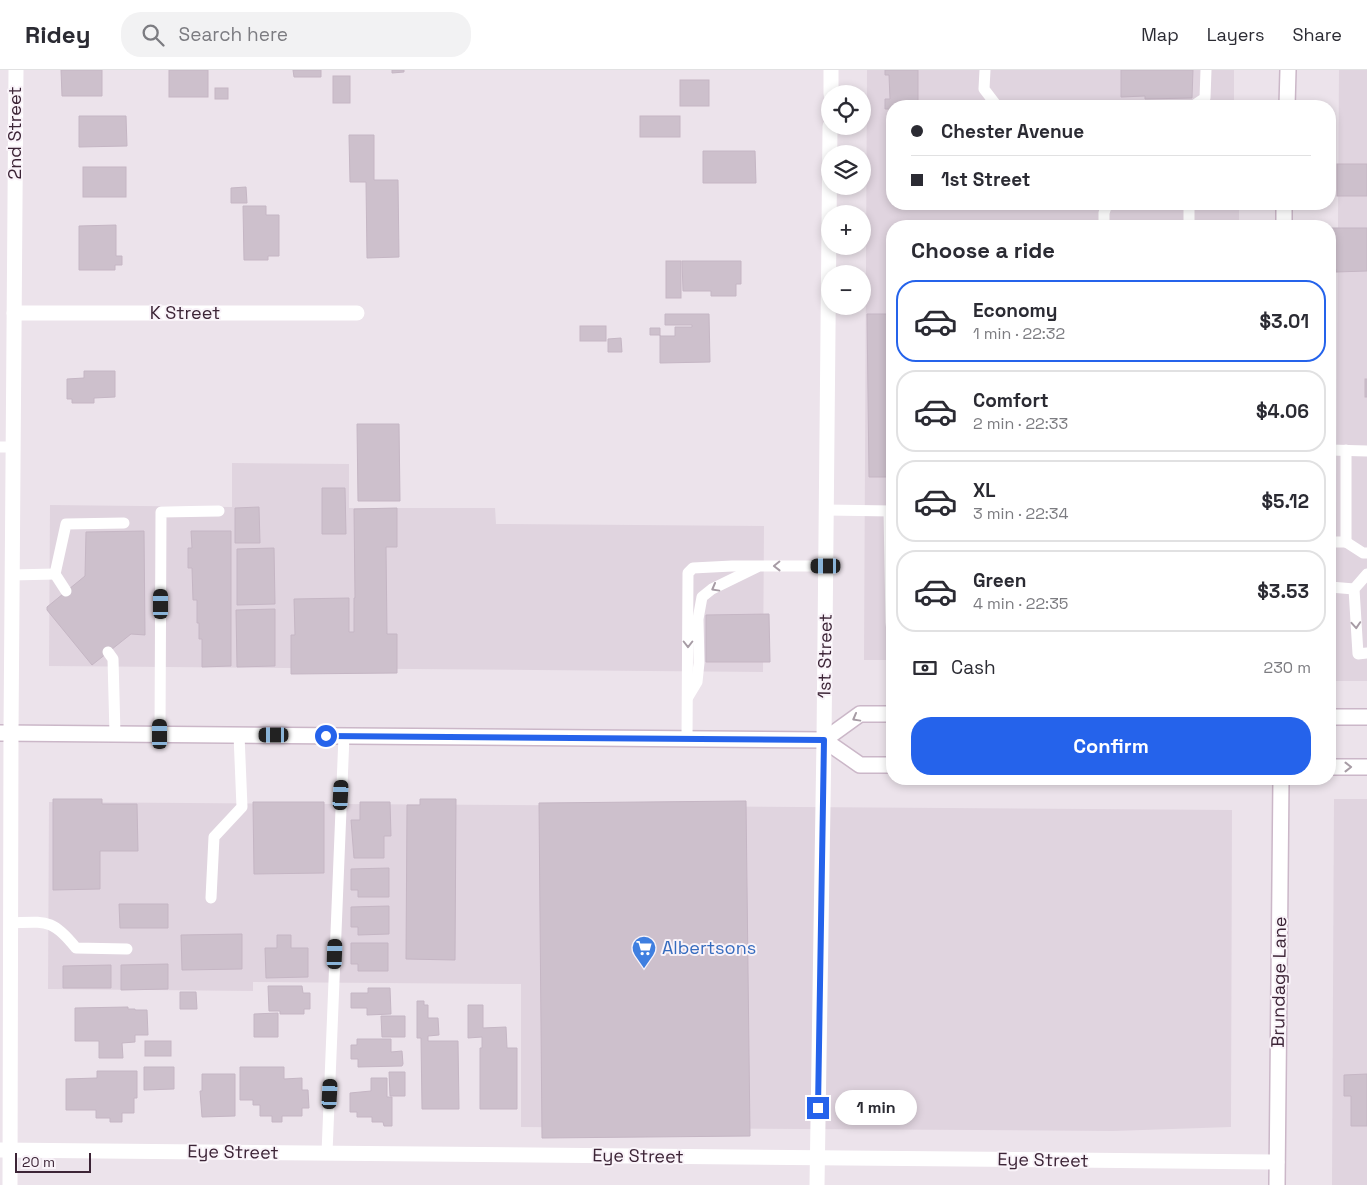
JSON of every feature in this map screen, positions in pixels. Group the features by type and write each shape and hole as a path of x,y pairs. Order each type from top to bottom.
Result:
{"street":[{"name":"2nd Street","path":"10,1185 5,1150 10,923 5,733 12,575 6,447 14,313 16,70"},
{"path":"830,85 831,70"},
{"path":"1286,100 1288,70"},
{"name":"1st Street","path":"817,1185 824,740 830,135"},
{"name":"K Street","path":"14,313 356,313"},
{"path":"824,740 860,714 886,714"},
{"path":"1336,717 1367,717"},
{"path":"5,733 824,740 860,765 886,765"},
{"path":"1336,767 1367,767"},
{"name":"Brundage Lane","path":"1277,1185 1281,785"},
{"name":"Eye Street","path":"5,1150 1277,1162"}],"lane":[{"path":"985,70 984,89 992,100"},
{"path":"1202,100 1205,98 1206,70"},
{"path":"1336,450 1367,452"},
{"path":"1346,450 1346,542"},
{"path":"826,510 886,511"},
{"path":"160,734 161,512 220,512"},
{"path":"66,591 55,574 66,524 124,523"},
{"path":"1336,542 1346,542 1363,553 1367,553"},
{"path":"687,698 698,682 698,619 702,596 712,588 758,566"},
{"path":"687,738 688,573 693,568 826,566"},
{"path":"12,575 55,574"},
{"path":"1367,574 1354,588 1358,654 1367,653"},
{"path":"1336,588 1354,588"},
{"path":"108,652 113,659 115,734"},
{"path":"211,898 214,838 242,807 239,735"},
{"path":"327,1153 344,736"},
{"path":"10,923 46,922 63,932 76,948 127,949"}],"shaded area":[{"path":"867,70 1234,70 1234,100 886,100 886,210 1239,210 1239,220 886,220 886,660 864,660 866,315 871,315 871,265 866,265 866,255 871,255 871,205 866,205 866,195 871,195 871,145 867,145 867,135 871,135 871,85 867,85"},
{"path":"1339,70 1367,70 1367,681 1336,681"},
{"path":"232,463 349,464 349,508 495,508 496,524 764,526 763,672 49,666 50,505 232,507"},
{"path":"1334,799 1367,799 1367,1185 1332,1185"},
{"path":"49,802 1232,810 1231,1127 1113,1131 521,1127 521,984 253,982 253,991 48,989"}],"building":[{"path":"61,70 102,70 102,96 62,96"},
{"path":"169,70 208,70 208,97 169,97"},
{"path":"293,70 321,70 321,77 294,77"},
{"path":"392,70 404,70 404,72 392,73"},
{"path":"885,70 918,70 918,100 886,100 885,109 885,99 890,99 889,75 885,75"},
{"path":"1121,70 1193,70 1192,98 1145,99 1145,96 1121,97"},
{"path":"333,76 350,76 350,103 333,103"},
{"path":"680,80 709,80 709,106 680,106"},
{"path":"215,88 228,88 228,99 215,99"},
{"path":"79,116 126,116 127,146 79,147"},
{"path":"640,116 680,116 680,137 640,137"},
{"path":"349,135 374,135 374,180 398,180 399,257 367,258 366,182 350,182"},
{"path":"703,151 755,151 756,183 703,183"},
{"path":"1337,164 1367,164 1367,196 1337,196"},
{"path":"83,167 126,167 126,197 83,197"},
{"path":"246,187 247,203 231,203 231,188"},
{"path":"243,206 266,206 266,215 279,215 279,256 268,256 268,260 244,260"},
{"path":"116,225 116,256 122,256 122,265 115,265 115,270 79,270 79,226"},
{"path":"1336,228 1367,228 1367,271 1336,272"},
{"path":"666,261 681,261 681,298 666,298"},
{"path":"682,261 741,261 741,284 736,284 736,296 711,296 711,291 683,291"},
{"path":"665,314 709,314 710,362 660,363 660,336 675,336 675,327 692,327 692,325 665,325"},
{"path":"871,314 886,314 886,477 869,477 867,315"},
{"path":"580,326 606,326 606,341 580,341"},
{"path":"650,328 660,328 660,335 650,335"},
{"path":"621,338 622,352 608,352 608,339"},
{"path":"84,371 115,371 115,397 94,398 94,403 72,403 72,399 67,399 67,379 84,378"},
{"path":"1365,379 1367,379 1367,397 1365,397"},
{"path":"357,424 399,424 400,501 358,501"},
{"path":"322,488 345,488 346,534 322,534"},
{"path":"259,507 260,543 235,543 235,508"},
{"path":"397,508 397,547 386,547 387,634 397,634 397,673 291,674 291,635 295,635 294,599 349,598 349,632 354,632 354,509"},
{"path":"144,531 145,635 131,634 92,665 47,610 47,607 85,576 86,532"},
{"path":"191,531 231,531 231,666 202,667 202,639 199,639 197,600 193,600 192,568 188,568 188,548 192,548"},
{"path":"274,548 275,604 237,605 237,549"},
{"path":"275,609 275,666 237,667 236,610"},
{"path":"769,614 770,662 706,662 706,615"},
{"path":"53,799 102,799 102,804 137,804 138,851 100,851 100,889 53,890"},
{"path":"420,799 456,799 455,960 406,959 407,805 420,805"},
{"name":"Albertsons","path":"746,801 750,1136 542,1138 539,803"},
{"path":"253,802 324,802 324,873 254,874"},
{"path":"360,802 390,802 391,836 384,836 384,858 354,858 351,820 360,820"},
{"path":"389,868 389,897 358,897 358,890 351,890 351,869"},
{"path":"119,904 168,904 168,928 120,928"},
{"path":"389,906 389,934 358,935 358,927 351,927 351,907"},
{"path":"242,934 242,969 182,970 181,935"},
{"path":"277,935 291,935 291,948 308,948 308,977 266,978 265,948 277,948"},
{"path":"351,943 388,943 388,971 358,971 358,964 351,964"},
{"path":"168,964 168,989 121,990 121,965"},
{"path":"111,965 111,988 63,988 63,966"},
{"path":"268,986 302,986 303,993 310,993 310,1009 304,1009 304,1014 280,1014 280,1011 269,1011"},
{"path":"368,988 390,988 391,1014 367,1015 367,1008 351,1008 351,993 368,993"},
{"path":"180,992 196,992 197,1009 180,1009"},
{"path":"417,1001 424,1001 424,1005 428,1005 428,1018 438,1018 439,1035 428,1036 428,1041 458,1041 459,1109 422,1109 421,1038 417,1038"},
{"path":"468,1005 483,1005 483,1028 506,1027 507,1048 517,1048 517,1109 480,1109 480,1048 482,1048 482,1037 468,1038"},
{"path":"128,1007 128,1009 147,1010 148,1035 135,1035 135,1042 122,1043 123,1058 99,1058 99,1041 75,1041 75,1008"},
{"path":"278,1013 278,1037 254,1037 254,1014"},
{"path":"381,1016 405,1016 405,1037 382,1037"},
{"path":"357,1039 391,1039 391,1052 402,1051 402,1066 358,1067 358,1059 351,1059 351,1045 357,1045"},
{"path":"145,1041 171,1041 171,1056 145,1056"},
{"path":"144,1067 174,1067 174,1089 144,1090"},
{"path":"240,1067 284,1067 284,1079 302,1078 302,1090 308,1090 309,1108 302,1108 302,1116 282,1116 282,1122 272,1122 272,1116 260,1116 260,1105 253,1105 253,1100 240,1100"},
{"path":"97,1071 137,1071 137,1098 134,1098 134,1113 122,1113 122,1122 110,1122 110,1118 96,1118 96,1110 66,1110 66,1079 97,1078"},
{"path":"389,1072 405,1072 405,1096 390,1096"},
{"path":"202,1074 235,1074 235,1116 202,1117 200,1091 202,1091"},
{"path":"1367,1074 1367,1126 1351,1126 1351,1096 1344,1096 1344,1075"},
{"path":"371,1078 387,1078 387,1097 392,1097 392,1126 384,1126 383,1122 372,1122 372,1117 357,1117 357,1112 350,1112 350,1093 371,1091"}],"place":[{"name":"Albertsons","path":"644,969"}],"route":[{"path":"326,736 824,740 818,1108"}]}
